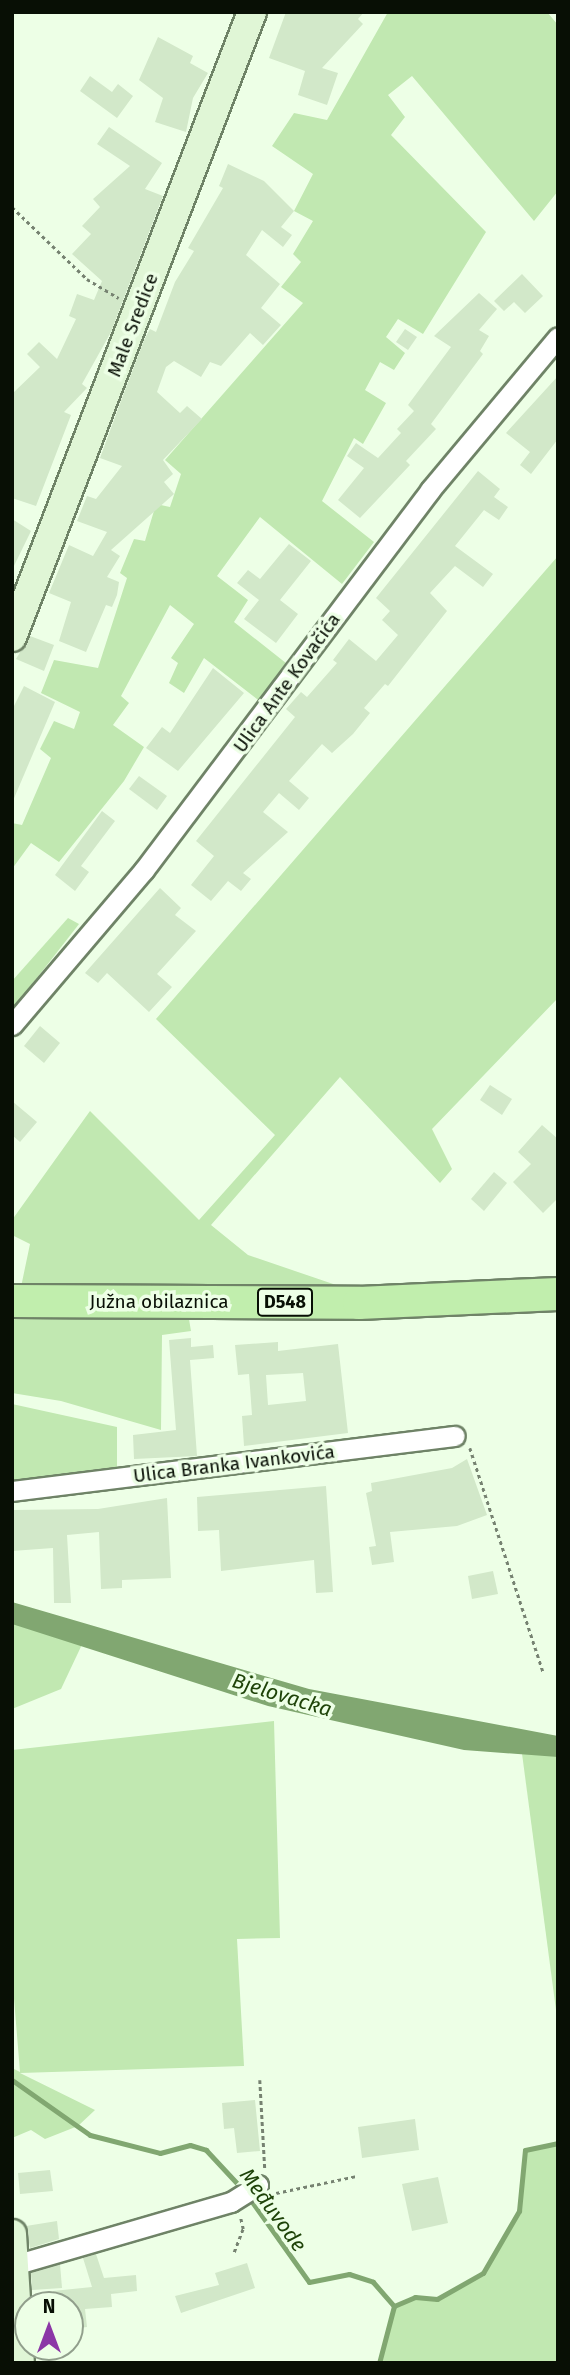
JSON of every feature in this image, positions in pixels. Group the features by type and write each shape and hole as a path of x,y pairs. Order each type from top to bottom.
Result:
{"main road":[{"name":"Južna obilaznica","path":"12,1301 359,1303 558,1294"}],"street":[{"name":"Male Sredice","path":"12,637 252,12"},
{"name":"Ulica Ante Kovačića","path":"12,1025 145,870 430,490 558,337"},
{"name":"Ulica Branka Ivankovića","path":"12,1491 455,1436"},
{"path":"14,2265 231,2202 254,2188"},
{"path":"12,2234 20,2363"}],"path":[{"path":"12,207 87,279 138,310"},
{"path":"455,1436 464,1438 477,1462 543,1672"},
{"path":"260,2080 266,2134 265,2169 254,2188 281,2193 357,2176"},
{"path":"231,2202 243,2229 234,2252"}],"shaded area":[{"path":"388,12 547,12 558,25 558,191 534,221 412,76 388,95 405,117 391,135 486,232 423,334 398,319 386,337 405,353 394,370 380,362 365,390 386,403 363,444 354,438 322,501 374,542 342,584 260,517 217,576 248,600 234,622 296,671 270,709 204,658 184,693 169,683 178,663 171,658 194,624 170,605 121,696 129,703 113,725 144,747 124,781 59,862 31,843 12,869 12,823 22,825 51,758 40,749 54,721 74,729 80,712 41,693 54,660 98,668 127,578 120,573 134,539 145,541 156,504 170,507 181,474 165,460 303,303 281,287 301,262 293,254 313,221 294,211 313,174 272,146 294,113 327,120"},
{"path":"558,556 558,998 432,1129 452,1169 440,1183 340,1077 211,1225 248,1255 339,1286 145,1289 186,1302 191,1331 162,1335 161,1430 61,1401 12,1393 12,1330 30,1244 12,1235 12,1220 90,1111 199,1220 275,1135 156,1019"},
{"path":"68,918 79,924 12,1010 12,981"},
{"path":"12,1404 117,1427 117,1478 12,1492"},
{"path":"12,1611 86,1636 61,1689 12,1709"},
{"path":"274,1721 280,1938 237,1939 244,2066 20,2073 95,2110 78,2126 45,2139 31,2130 12,2138 12,2068 20,2072 12,1974 12,1750"},
{"path":"521,1746 558,1749 558,2025"},
{"path":"558,2143 558,2363 379,2363 394,2306 415,2297 437,2299 483,2273 519,2211 525,2150"}],"water":[{"name":"Bjelovacka","path":"12,1602 309,1689 558,1736 558,1757 464,1750 268,1706 12,1624"}],"building":[{"path":"286,12 364,12 358,19 363,24 322,68 338,73 327,105 298,95 305,71 269,58"},
{"path":"158,37 193,56 190,63 208,73 193,98 186,132 155,122 163,98 139,80"},
{"path":"90,76 112,92 118,84 133,96 117,118 80,91"},
{"path":"109,127 162,163 145,189 163,196 111,332 82,384 87,388 64,412 71,415 36,506 12,498 12,394 40,367 27,354 39,342 57,359 76,319 69,316 77,294 94,300 102,281 72,254 91,234 82,226 100,207 93,199 130,166 97,144"},
{"path":"228,164 264,181 294,211 281,227 292,235 283,247 262,230 246,255 280,284 261,308 281,325 263,345 250,333 221,366 210,362 201,377 174,361 166,367 157,392 180,413 187,406 202,419 163,460 173,474 164,482 174,494 111,550 120,556 107,577 119,582 117,595 112,607 106,605 86,652 59,641 71,602 49,593 69,545 93,556 107,532 77,521 87,496 96,499 122,466 100,458 144,340 150,329 156,332 175,282 194,251 188,248 223,188 219,186"},
{"path":"522,274 543,296 525,313 514,302 504,311 494,301"},
{"path":"479,293 497,309 479,330 489,336 480,351 483,354 431,424 436,429 406,461 410,465 360,518 338,500 364,468 347,456 356,443 378,458 401,433 397,429 414,411 408,405 451,347 434,336"},
{"path":"405,329 417,337 408,350 396,342"},
{"path":"558,376 558,439 531,474 520,465 530,452 506,433"},
{"path":"478,471 500,489 494,497 508,507 499,520 484,510 455,546 493,574 483,587 455,566 430,593 447,611 388,686 385,684 364,708 370,713 353,734 332,753 322,744 289,781 309,798 299,810 279,793 263,812 288,832 243,873 251,879 241,891 228,881 211,901 191,885 214,856 196,841 295,717 286,709 301,692 307,697 337,663 333,660 349,639 376,661 398,635 382,620 390,611 376,598"},
{"path":"12,519 31,531 12,570"},
{"path":"289,544 311,561 280,600 298,614 276,643 244,619 259,600 237,583 248,570 260,579"},
{"path":"30,636 54,645 44,671 16,659"},
{"path":"213,668 244,693 178,771 146,748 162,727 170,733"},
{"path":"24,686 55,702 12,803 12,710"},
{"path":"139,776 167,796 157,810 129,789"},
{"path":"102,811 115,821 81,866 89,872 75,891 55,875"},
{"path":"160,888 181,908 175,915 196,931 157,974 172,987 149,1012 107,973 98,983 85,973"},
{"path":"40,1026 60,1043 44,1063 24,1046"},
{"path":"490,1085 512,1099 502,1115 480,1100"},
{"path":"12,1101 37,1122 20,1142 12,1135"},
{"path":"542,1125 558,1139 558,1198 543,1213 513,1182 531,1164 518,1152"},
{"path":"494,1172 507,1183 484,1211 471,1199"},
{"path":"191,1338 191,1347 213,1345 214,1358 190,1360 197,1456 134,1459 133,1435 176,1430 169,1340"},
{"path":"278,1342 278,1351 338,1344 348,1433 244,1446 242,1416 252,1415 249,1374 238,1375 235,1345","holes":["303,1373 306,1401 268,1405 266,1375"]},
{"path":"467,1459 487,1515 457,1526 390,1532 394,1562 372,1565 369,1547 376,1546 366,1493 372,1491 371,1483 452,1468"},
{"path":"326,1486 333,1592 316,1593 314,1560 221,1571 219,1530 198,1531 197,1497"},
{"path":"167,1498 171,1578 122,1580 122,1588 101,1589 99,1532 67,1535 71,1603 54,1603 53,1548 12,1551 12,1510 98,1509"},
{"path":"493,1571 498,1594 472,1599 468,1576"},
{"path":"255,2100 260,2151 237,2153 234,2128 224,2129 222,2103"},
{"path":"415,2119 419,2150 362,2158 358,2127"},
{"path":"50,2170 53,2191 20,2194 18,2173"},
{"path":"438,2177 448,2223 412,2231 402,2184"},
{"path":"57,2221 59,2239 30,2248 26,2226"},
{"path":"96,2254 104,2278 136,2275 137,2291 111,2294 112,2307 85,2309 87,2327 84,2327 84,2291 53,2291 92,2287 83,2258"},
{"path":"247,2263 255,2288 181,2313 175,2296 219,2285 215,2273"},
{"path":"60,2264 62,2288 32,2290 31,2273"}],"waterway":[{"name":"Međuvode","path":"12,2080 90,2135 160,2153 190,2145 206,2150 245,2192 309,2282 349,2274 373,2282 394,2306 379,2363"},
{"name":"Međuvode","path":"394,2306 415,2297 437,2299 483,2273 519,2211 525,2150 558,2143"}]}
